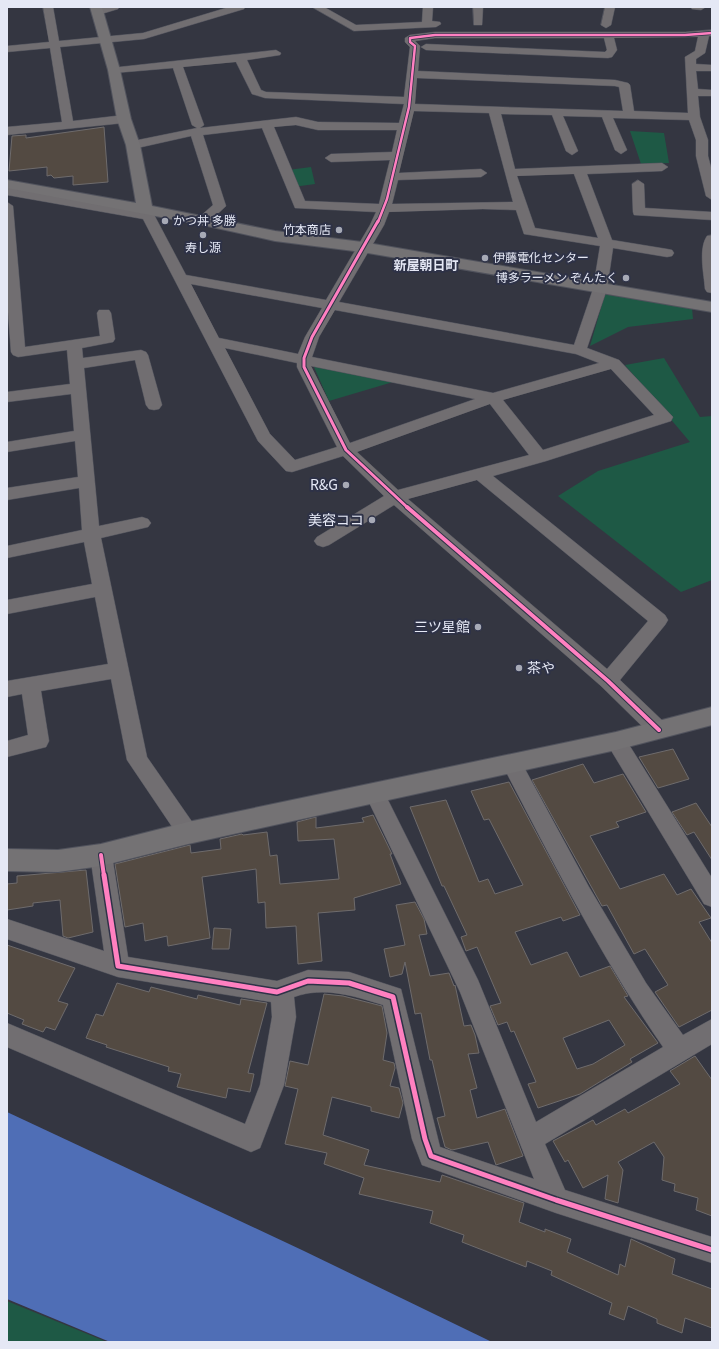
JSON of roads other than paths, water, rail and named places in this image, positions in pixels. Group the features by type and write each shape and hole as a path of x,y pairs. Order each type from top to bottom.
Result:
{"street":[{"path":"48,7 68,125"},
{"path":"114,7 97,9 114,70 124,119 132,140 147,213 182,278 188,295 264,437 292,467 346,450 493,398 614,363"},
{"path":"7,49 144,36 240,7"},
{"path":"320,7 354,28 449,23"},
{"path":"427,24 428,7"},
{"path":"478,7 478,23"},
{"path":"610,7 610,32 612,50 608,55 415,46 410,42 410,38 435,35 610,32 708,33 700,53 690,57 690,67 694,117 707,141 702,156 712,196"},
{"path":"696,7 701,7"},
{"path":"554,24 610,32"},
{"path":"415,46 409,104 387,199 377,225 362,247 312,336 304,358 304,368 346,450 395,497 608,681 659,730"},
{"path":"114,70 240,58 276,53"},
{"path":"240,58 256,92 265,95 494,110 694,117"},
{"path":"177,64 220,206 204,220"},
{"path":"690,67 712,68"},
{"path":"412,74 624,85 629,114"},
{"path":"691,92 712,93"},
{"path":"132,140 283,114 286,108 282,96"},
{"path":"494,110 510,173 529,231 667,253"},
{"path":"556,112 572,150"},
{"path":"606,114 621,150"},
{"path":"7,131 124,119"},
{"path":"197,129 296,121 318,126 403,127"},
{"path":"266,124 300,205 383,208 520,206"},
{"path":"331,158 396,156"},
{"path":"510,173 662,167"},
{"path":"579,170 607,243 600,289 579,350"},
{"path":"392,177 481,174"},
{"path":"7,184 147,213"},
{"path":"638,184 639,212 712,216"},
{"path":"7,191 147,213 204,220 276,236 362,247 712,307"},
{"path":"7,206 13,353 108,339 104,313"},
{"path":"712,239 710,250 712,288"},
{"path":"182,278 579,350 614,363 665,417 540,457 395,497 324,541"},
{"path":"213,341 304,358 493,398 540,457"},
{"path":"74,345 91,533 137,760 188,833"},
{"path":"76,364 141,356 154,406"},
{"path":"7,397 78,388"},
{"path":"7,447 82,434"},
{"path":"480,474 660,620 608,681"},
{"path":"7,494 86,481"},
{"path":"7,552 142,523"},
{"path":"7,607 102,589"},
{"path":"7,689 118,670"},
{"path":"7,749 39,741 30,685"},
{"path":"7,860 58,861 101,855 188,833 616,741 712,716"},
{"path":"616,741 712,897"},
{"path":"512,764 581,894 638,991 679,1050"},
{"path":"375,794 470,988 556,1200"},
{"path":"101,855 118,966"},
{"path":"7,929 118,966 278,992 308,981 348,983 393,997 425,1139 431,1156 556,1200 712,1250"},
{"path":"7,1036 251,1139 272,1085 284,1018 283,999 278,992"},
{"path":"530,1139 712,1030"}],"water":[{"path":"7,1112 304,1251 492,1342 110,1342 7,1299"}],"place":[{"name":"かつ丼 多勝","path":"165,221"},
{"name":"竹本商店","path":"339,230"},
{"name":"寿し源","path":"203,235"},
{"name":"伊藤電化センター","path":"485,258"},
{"name":"博多ラーメン ぞんたく","path":"626,278"},
{"name":"R&G","path":"346,485"},
{"name":"美容ココ","path":"372,520"},
{"name":"三ツ星館","path":"478,627"},
{"name":"茶や","path":"519,668"}],"district":[{"name":"新屋朝日町","path":"426,265"}]}
